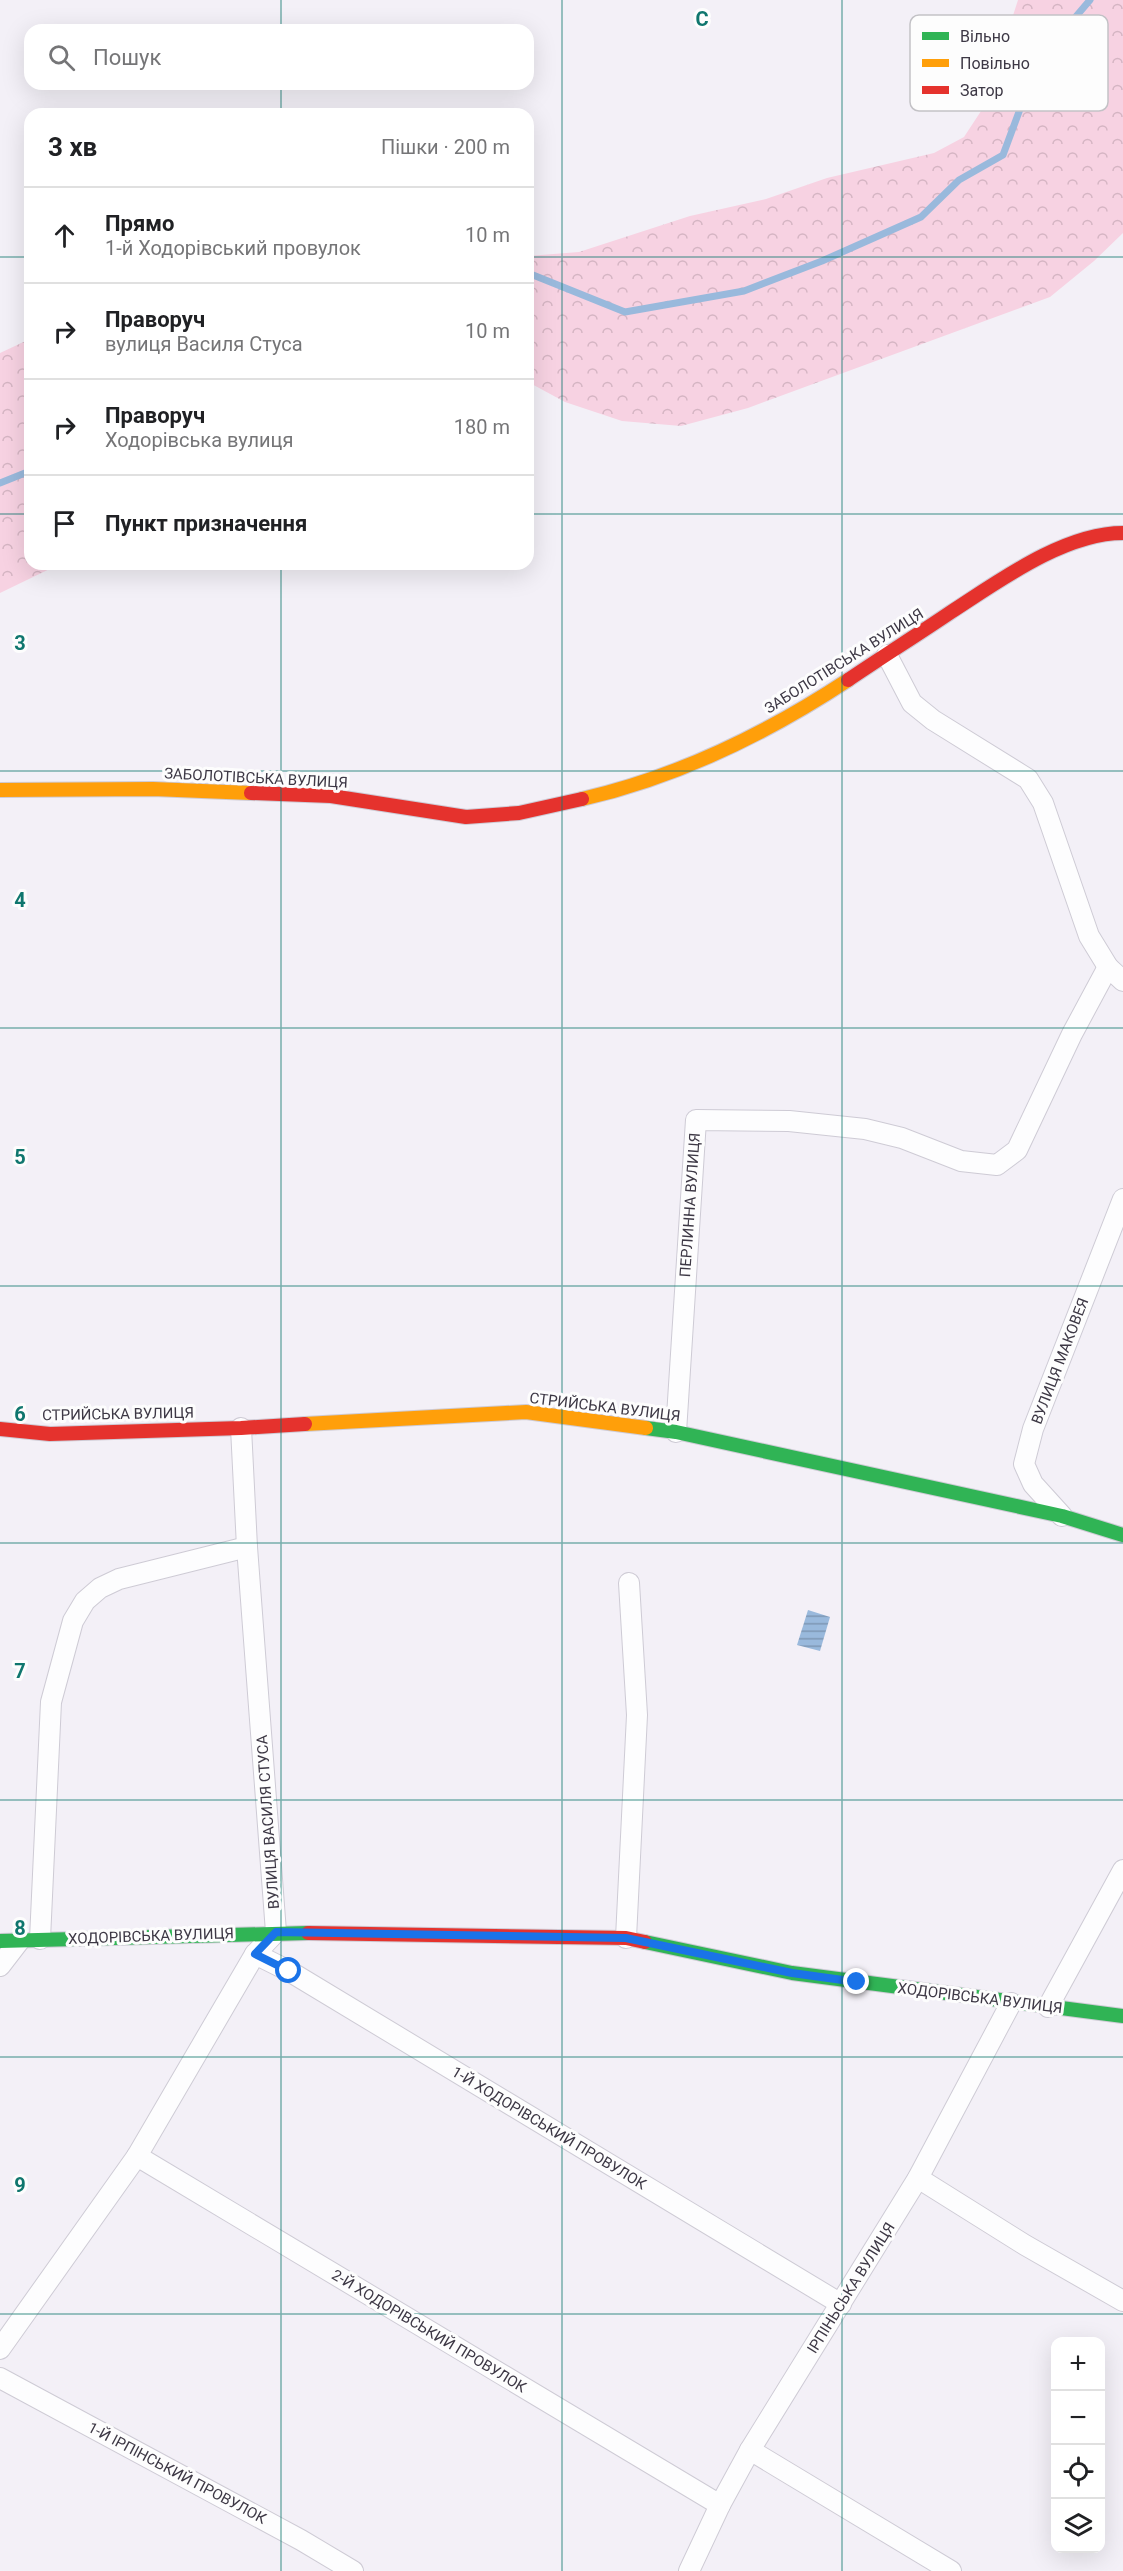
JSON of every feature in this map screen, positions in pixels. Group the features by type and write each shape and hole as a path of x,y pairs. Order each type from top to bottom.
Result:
{"street":[{"name":"ЗАБОЛОТІВСЬКА ВУЛИЦЯ","path":"0,790 153,789 331,796 466,817 519,813 617,791 712,757 796,714 1000,580 1047,553 1106,533 1123,533"},
{"path":"886,655 912,703 933,720 1028,779 1043,803 1089,936 1108,967 1123,981"},
{"name":"ПЕРЛИННА ВУЛИЦЯ","path":"676,1432 696,1120 789,1121 865,1129 902,1138 961,1161 997,1165 1017,1150 1072,1034 1108,967"},
{"name":"ВУЛИЦЯ МАКОВЕЯ","path":"1062,1516 1033,1484 1024,1464 1033,1429 1123,1199"},
{"name":"СТРИЙСЬКА ВУЛИЦЯ","path":"0,1429 50,1434 241,1428 384,1418 526,1412 676,1432 1062,1516 1123,1535"},
{"name":"ВУЛИЦЯ ВАСИЛЯ СТУСА","path":"241,1428 276,1932"},
{"path":"40,1939 51,1702 73,1622 85,1601 100,1588 119,1579 248,1547"},
{"path":"626,1938 636,1785 637,1715 636,1663 629,1582"},
{"path":"1048,2007 1123,1870"},
{"path":"0,2349 137,2157 255,1954 276,1932"},
{"name":"ХОДОРІВСЬКА ВУЛИЦЯ","path":"0,1941 276,1932 626,1938 792,1973 1123,2016"},
{"path":"0,1966 20,1940"},
{"name":"1-Й ХОДОРІВСЬКИЙ ПРОВУЛОК","path":"255,1954 289,1971 841,2304"},
{"name":"ІРПІНЬСЬКА ВУЛИЦЯ","path":"689,2571 720,2505 750,2450 918,2178 1011,2003"},
{"name":"2-Й ХОДОРІВСЬКИЙ ПРОВУЛОК","path":"137,2157 720,2505"},
{"path":"918,2178 1025,2245 1123,2301"},
{"name":"1-Й ІРПІНСЬКИЙ ПРОВУЛОК","path":"0,2378 291,2535 353,2571"},
{"path":"750,2450 951,2571"}],"green space":[{"path":"1018,0 1123,0 1123,233 1094,261 1050,297 748,408 681,426 622,421 565,402 534,385 534,256 579,252 690,216 766,199 827,178 934,153 964,137 981,111 1108,111 1108,15 1013,15"},
{"path":"24,342 24,570 48,570 0,593 0,353"}],"water":[{"path":"808,1610 830,1617 820,1651 797,1645"}],"waterway":[{"path":"1077,15 1090,0"},
{"path":"534,275 625,312 744,291 822,261 921,217 959,180 1003,155 1019,111"},
{"path":"0,483 24,473"}],"traffic: fast":[{"path":"646,1428 676,1432 1062,1516 1123,1535"},
{"path":"0,1941 308,1933"},
{"path":"645,1942 792,1973 1123,2016"}],"traffic: slow":[{"path":"582,799 653,779 720,752 753,736 848,680"},
{"path":"0,790 153,789 251,793"},
{"path":"305,1424 526,1412 646,1428"}],"traffic: jam":[{"path":"848,680 1011,573 1033,561 1078,541 1101,535 1123,533"},
{"path":"251,793 331,796 466,817 519,813 582,799"},
{"path":"0,1429 50,1434 305,1424"},
{"path":"308,1933 626,1938 645,1942"}],"route":[{"path":"289,1971 255,1954 276,1932 626,1938 792,1973 857,1982"}]}
